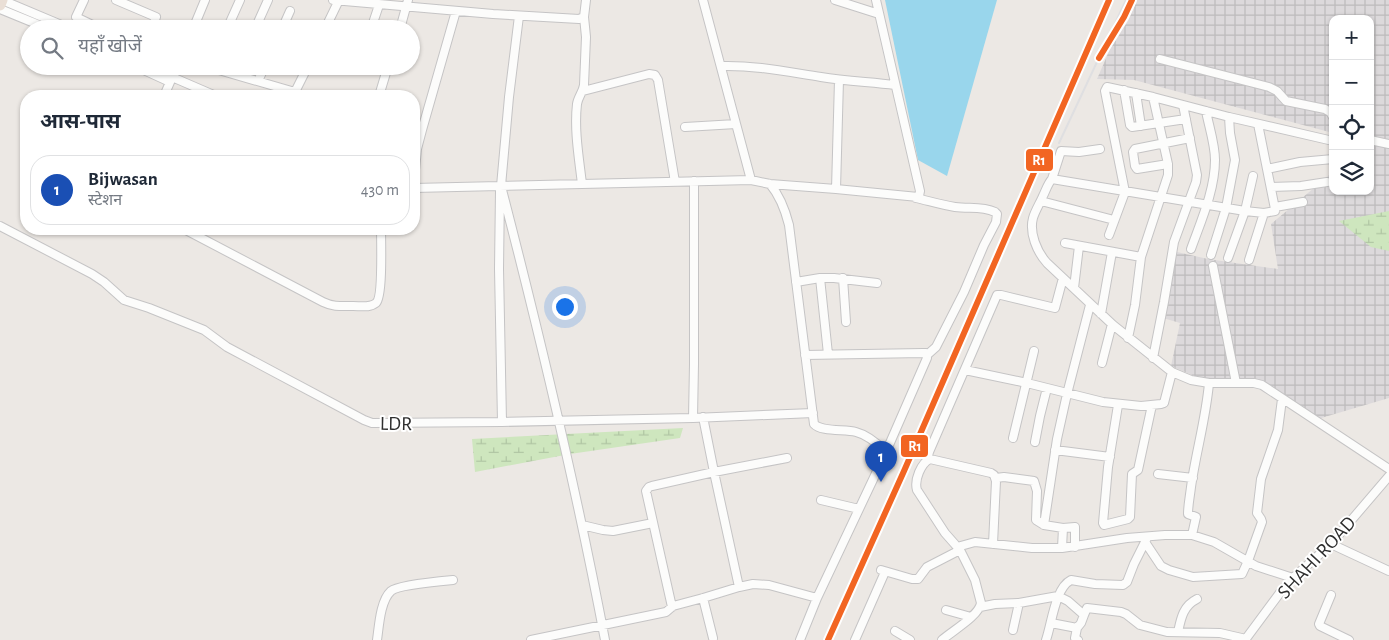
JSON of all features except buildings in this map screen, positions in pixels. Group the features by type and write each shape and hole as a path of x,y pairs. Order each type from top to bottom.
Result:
{"highway":[{"path":"0,5 2,0"}],"street":[{"path":"2,0 50,20"},
{"path":"82,20 76,17 84,0"},
{"path":"116,0 156,17 155,20"},
{"path":"197,20 205,0"},
{"path":"231,20 240,0"},
{"path":"259,20 268,0"},
{"path":"329,20 337,0 379,4 407,3 456,11 519,16 579,19 584,17"},
{"path":"582,184 576,119 577,102 583,91 586,0"},
{"path":"703,0 752,180"},
{"path":"835,0 879,14"},
{"path":"876,0 920,191 919,196 916,198"},
{"path":"402,20 407,3"},
{"path":"374,20 379,4"},
{"path":"0,9 27,20"},
{"path":"286,20 290,11"},
{"path":"420,140 456,11"},
{"path":"502,422 499,269 500,196 519,16"},
{"path":"1160,59 1269,87 1277,92 1286,102 1329,111"},
{"path":"721,66 775,69 839,80 895,85"},
{"path":"583,91 649,74 655,75 658,80 675,182"},
{"path":"162,75 172,78"},
{"path":"168,75 193,90"},
{"path":"167,90 173,75"},
{"path":"237,75 283,90"},
{"path":"258,81 261,75"},
{"path":"296,90 304,75"},
{"path":"381,90 385,75"},
{"path":"836,189 839,80"},
{"path":"1109,235 1125,192 1105,90 1108,86 1329,140"},
{"path":"1124,90 1130,126 1186,119"},
{"path":"1136,93 1141,126"},
{"path":"1128,338 1141,257 1168,175 1168,164 1153,97"},
{"path":"1153,358 1174,242 1197,175 1183,105"},
{"path":"1191,249 1206,205 1215,161 1206,111"},
{"path":"1211,255 1226,208 1235,160 1229,117"},
{"path":"684,127 736,124"},
{"path":"1052,179 1245,211 1264,213 1275,211 1258,124"},
{"path":"1168,164 1137,169 1135,166 1134,150 1190,138"},
{"path":"1374,141 1389,144"},
{"path":"1100,149 1059,153 1052,179 1040,201 1033,220 1033,231 1038,250 1047,263 1090,305 1128,338 1172,372 1191,380 1209,383 1259,383 1389,469"},
{"path":"1267,169 1300,162 1329,159"},
{"path":"1228,258 1245,211 1253,176"},
{"path":"420,188 752,180 770,184 916,198 958,207 974,207 995,212 997,216 996,222 936,347 927,355 886,452 800,640"},
{"path":"693,418 694,181"},
{"path":"1270,187 1294,187 1327,182"},
{"path":"770,184 784,206 788,218 814,424 819,428 861,434 879,445 886,452"},
{"path":"501,186 523,268 559,420 605,640"},
{"path":"1040,201 1114,220"},
{"path":"1275,207 1303,202"},
{"path":"1249,260 1264,213"},
{"name":"LDR","path":"0,226 92,274 124,300 208,333 227,347 364,420 376,424 693,418 813,412"},
{"path":"195,235 322,302 335,306 370,306 379,300 381,235"},
{"path":"1065,243 1141,257"},
{"path":"1074,288 1079,246"},
{"path":"1101,314 1112,252"},
{"path":"1213,266 1236,383"},
{"path":"796,282 820,278 843,278 877,283"},
{"path":"820,278 828,354"},
{"path":"843,278 846,322"},
{"path":"980,608 981,604 974,580 959,548 946,534 917,490 916,481 924,462 927,460 997,295 1001,294 1055,308 1063,278"},
{"path":"1044,525 1055,450 1090,305"},
{"path":"1102,363 1112,324"},
{"path":"1013,438 1034,351"},
{"path":"805,355 923,352 927,355"},
{"path":"965,370 1118,404 1152,405 1164,403 1172,372"},
{"path":"1192,535 1196,517 1189,515 1188,512 1192,478 1206,414 1209,383"},
{"path":"1035,442 1047,388"},
{"path":"1146,539 1161,566 1169,570 1191,577 1243,573 1262,522 1257,513 1259,491 1267,460 1278,430 1282,399"},
{"path":"1118,404 1102,523 1104,525 1130,517 1132,474 1138,470 1152,405"},
{"path":"703,417 739,587"},
{"path":"1055,450 1110,457"},
{"path":"672,607 646,491 648,487 787,458"},
{"path":"927,460 930,459 991,473 996,478 993,544"},
{"path":"1158,474 1192,478"},
{"name":"SHAHI ROAD","path":"1246,639 1293,578 1331,544 1389,476"},
{"path":"996,478 1004,477 1034,481 1037,491 1036,520 1044,525 1062,528 1074,527 1075,547"},
{"path":"821,500 859,509"},
{"path":"582,525 613,531 653,523"},
{"path":"1062,528 1062,548"},
{"path":"855,640 883,571 918,579 927,567 959,548 975,542 1032,548 1062,548 1127,538 1146,539 1192,535 1214,542 1267,570 1293,578"},
{"path":"1046,640 1058,596 1068,582 1071,580 1119,586 1126,584 1146,539"},
{"path":"1331,544 1389,571"},
{"path":"377,640 380,617 385,601 391,592 400,587 453,580"},
{"path":"531,640 666,612 672,607 753,584 769,584 818,598"},
{"path":"1331,595 1319,624 1322,628 1350,640"},
{"path":"942,640 980,608 996,604 1019,603 1058,596 1068,601 1084,615"},
{"path":"703,598 713,638"},
{"path":"1178,632 1183,613 1190,603 1197,600"},
{"path":"1013,630 1019,603"},
{"path":"1078,640 1075,638 1077,628 1081,624 1088,608 1126,614 1143,626 1167,632 1220,634 1246,639"},
{"path":"946,610 971,617"},
{"path":"1051,623 1077,628"},
{"path":"895,631 910,640"}],"shaded area":[{"path":"1137,0 1389,0 1389,398 1311,421 1261,380 1237,382 1204,380 1171,366 1180,323 1163,318 1177,252 1208,259 1278,269 1271,224 1329,175 1329,195 1374,195 1374,15 1329,15 1329,132 1134,80 1097,79 1110,49 1128,21"}],"green space":[{"path":"1389,211 1389,251 1371,247 1339,221"},
{"path":"683,428 680,438 570,454 475,472 472,439"}],"water":[{"path":"885,0 997,0 947,176 918,160"}],"railway":[{"path":"1059,143 1126,0"}],"transit line":[{"name":"R1","path":"828,640 904,471 1109,0"},
{"name":"R1","path":"1099,58 1132,0"}],"place":[{"name":"Bijwasan","path":"881,482"}]}
